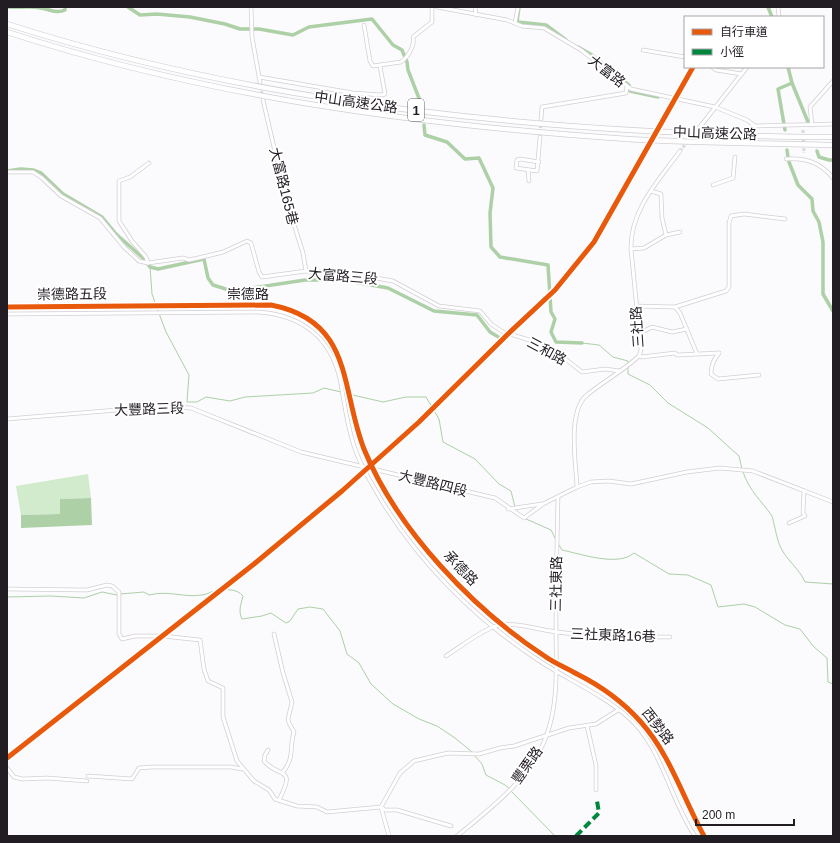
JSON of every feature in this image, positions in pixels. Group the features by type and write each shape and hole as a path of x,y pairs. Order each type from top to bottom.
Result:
{"highway":[{"name":"中山高速公路","path":"7,24 109,53 193,73 274,90 336,100 432,113 526,123 695,133 833,137"},
{"name":"中山高速公路","path":"7,32 94,59 144,71 257,95 342,110 432,121 627,139 833,145"}],"street":[{"path":"251,7 252,37 260,82"},
{"path":"364,25 370,61 373,66 403,61 414,41 413,37 432,22 432,7"},
{"name":"大富路","path":"437,7 544,28 551,31 593,59 627,87 640,92 715,107 747,120 755,126 804,126 812,124 833,124"},
{"path":"475,7 476,15"},
{"path":"515,23 518,7"},
{"path":"643,50 684,57"},
{"path":"259,77 341,91 382,96 385,94 380,66"},
{"path":"713,68 716,70 742,74"},
{"path":"699,128 746,68"},
{"path":"812,124 810,108 833,81"},
{"path":"541,119 542,107 626,93 627,87"},
{"name":"大富路165巷","path":"263,100 285,195 303,253 306,271"},
{"path":"539,162 520,159 517,160 516,168 537,171 539,162 540,137"},
{"name":"三社路","path":"577,487 575,422 577,409 586,395 639,356 641,350 636,306 632,232 640,207 680,151"},
{"path":"804,153 804,158"},
{"path":"713,186 733,178 735,157"},
{"path":"786,159 804,158 810,162 824,166 833,178"},
{"path":"148,263 146,257 121,225 118,212 119,181 130,177 149,163"},
{"path":"528,170 529,181"},
{"path":"7,172 33,172 42,178 61,196 100,218 124,247 139,261 148,263"},
{"path":"651,191 661,194 662,218 666,235"},
{"path":"636,306 675,307 726,292 729,287 729,223 731,216 736,214 744,214 785,219"},
{"path":"632,249 644,248 666,235 680,232"},
{"name":"大富路三段","path":"148,263 183,258 189,260 195,259 223,252 247,241 251,243 259,272 262,277 306,271 339,272 393,281 439,306 480,310"},
{"name":"崇德路","path":"138,305 270,305 301,314 321,329 338,354 357,430 373,468"},
{"name":"崇德路五段","path":"7,307 138,305"},
{"path":"675,307 687,329 697,354"},
{"name":"三和路","path":"480,310 491,324 502,332 536,342 564,358 582,372 605,369 620,371"},
{"name":"崇德路","path":"138,312 258,312 288,316 305,326 320,340 332,359 339,378 346,419 361,465"},
{"name":"崇德路五段","path":"7,314 138,312"},
{"path":"640,333 652,327 672,332 687,329"},
{"path":"639,356 642,357 675,353 677,355 720,353 716,357 711,369 711,374 718,379 759,375"},
{"name":"大豐路三段","path":"7,419 179,406 191,408 284,446"},
{"name":"大豐路四段","path":"284,446 301,452 495,498 508,509 524,518 543,504 577,487 601,481 623,484 640,483 704,469 726,468 753,471 833,502"},
{"name":"承德路","path":"361,465 408,541 458,595 493,627 556,672"},
{"name":"承德路","path":"373,468 413,534 466,591 504,625 556,664"},
{"path":"789,523 804,516 804,491"},
{"name":"三社東路","path":"556,672 558,497"},
{"name":"大豐路四段","path":"508,509 543,504"},
{"path":"7,590 87,590 107,585 112,586 119,592 119,634 122,639 135,636 163,636 199,639 204,669 208,681 223,688 223,717 237,761 242,769 254,781 269,790 275,798 297,806 317,807 333,813 381,807 385,810 397,810 451,826"},
{"name":"三社東路16巷","path":"493,627 504,625 522,626 556,632 640,637 670,636"},
{"path":"446,656 493,627"},
{"path":"274,634 283,673 292,702 288,719 294,732 291,760 283,772"},
{"name":"西勢路","path":"556,664 600,686 626,706 640,721 663,752 704,836"},
{"name":"西勢路","path":"556,672 592,692 618,710 629,718 642,732 665,773 679,809 695,836"},
{"name":"豐栗路","path":"457,836 499,801 518,781 531,764 546,737 553,710 556,672"},
{"name":"西勢路","path":"381,807 400,773 414,761 448,753 479,754 546,737 551,733 569,728 596,724 618,710"},
{"path":"587,726 596,765 596,790"},
{"path":"268,750 264,755 264,761 268,765 283,772 286,782 279,800"},
{"path":"7,768 14,776 22,779 132,779 139,768 152,767 231,767 242,769"},
{"path":"381,807 389,836"}],"shaded area":[{"path":"88,474 91,498 60,499 61,514 21,515 16,486"},
{"path":"91,498 92,525 21,528 21,515 60,514 60,499"}],"waterway":[{"path":"7,7 36,7 59,12 65,10 65,7"},
{"path":"128,7 140,15 157,14 190,17 225,24 240,29 259,29 293,35 309,27 372,19 393,45 402,50 422,106"},
{"path":"519,7 517,22 546,25 566,40"},
{"path":"768,7 772,16"},
{"path":"578,47 592,55 629,85 630,91 658,97"},
{"path":"788,68 792,83 808,122"},
{"path":"785,130 778,89 792,83"},
{"path":"424,125 425,135 447,142 465,159 479,158 493,188 490,213 491,247 500,257 548,265 551,312 555,319 551,332 556,342 582,343"},
{"path":"787,150 788,157"},
{"path":"817,151 819,157 833,160"},
{"path":"789,162 798,185 812,199 813,211 819,222 823,242 823,294 833,311"},
{"path":"7,171 21,169 33,170 41,173 63,194 102,217 116,234 143,258 150,267 158,269 204,259 208,278 213,285 232,291 305,280 343,280 388,288 434,311 477,315 490,332 500,338"},
{"path":"150,267 152,294 156,305"},
{"path":"157,308 166,332 189,375 187,402 197,402 206,397 230,401 245,397 313,393 324,388 341,392"},
{"path":"582,343 599,345 613,357 628,361 628,364"},
{"path":"628,367 628,374 650,385 668,403 708,428 739,456 742,469"},
{"path":"344,393 383,402 406,397 426,397 439,419 443,442 475,459 499,484 511,491 515,507"},
{"path":"743,472 752,490 772,516 780,546 805,582 833,584"},
{"path":"526,519 551,530 556,540"},
{"path":"559,545 562,550 599,558 619,559 634,553 669,574 688,575 711,585 718,607 744,604 755,607 785,625 800,629 814,647 827,658 828,682 833,684"},
{"path":"120,594 144,592 149,595 163,593 195,596 205,595 212,591 218,590 234,590 243,596 240,610 242,619 271,613 286,623 290,621 298,609 310,607 323,609 340,631 347,654 359,663 371,684 393,704 419,719 437,726 472,752"},
{"path":"7,597 51,596 84,598 102,592 117,595"},
{"path":"474,755 482,764 486,775 509,788"},
{"path":"511,791 555,836"}],"tunnel":[{"path":"260,82 263,100"},
{"path":"540,137 541,119"},
{"path":"680,151 699,128"},
{"path":"803,130 804,153"}],"marked path":[{"path":"576,836 599,813 597,801"}],"cycle path":[{"path":"7,758 254,564 342,491 419,422 555,290 594,242 692,68"},
{"path":"7,307 271,305 298,313 317,326 331,342 340,360 364,449 378,479 396,509 417,538 440,566 465,592 492,616 519,638 550,659 603,689 640,721 651,734 668,762 704,836"}]}
